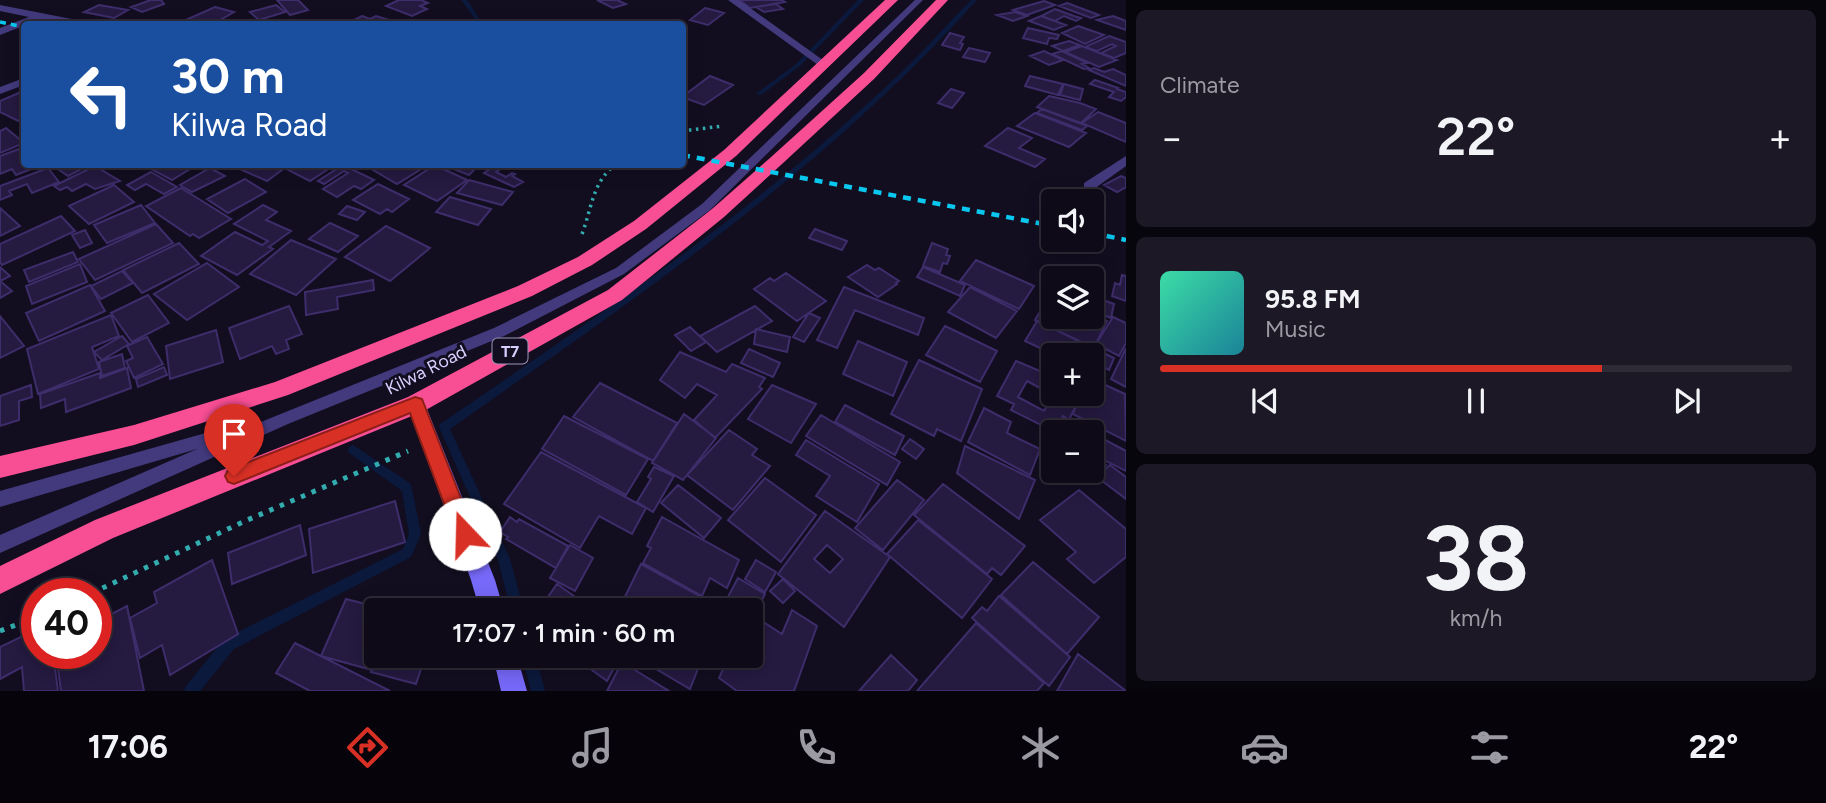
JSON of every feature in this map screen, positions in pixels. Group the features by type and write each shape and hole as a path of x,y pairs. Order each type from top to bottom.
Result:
{"highway":[{"name":"Kilwa Road","path":"0,467 134,435 280,389 525,291 585,261 640,225 730,153 822,63 892,0"},
{"name":"Kilwa Road","path":"0,580 104,530 415,404 597,306 624,288 718,213 869,76 942,0"}],"street":[{"path":"733,0 822,63"},
{"path":"0,8 66,21"},
{"path":"28,21 40,16"},
{"path":"0,32 21,24"},
{"path":"0,91 21,82"},
{"path":"1089,186 1126,160"},
{"path":"415,404 488,598"},
{"path":"508,668 514,691"}],"lane":[{"path":"0,544 283,419 499,332 620,271 706,207 919,0"},
{"path":"0,499 283,419"}],"path":[{"path":"580,238 596,185 610,168"},
{"path":"0,631 21,623"}],"building":[{"path":"151,0 161,0 164,4 142,12 131,7"},
{"path":"277,0 298,0 308,10 290,15"},
{"path":"399,0 421,0 428,3 420,6 427,9 412,16 386,6"},
{"path":"597,0 617,0 626,4 613,8"},
{"path":"739,0 782,0 785,2 750,8"},
{"path":"1044,1 1055,5 1027,15 1013,10"},
{"path":"1067,3 1099,15 1091,18 1059,6"},
{"path":"776,4 783,9 764,12 756,7"},
{"path":"99,5 128,10 114,18 84,12"},
{"path":"276,5 285,12 259,20 250,12"},
{"path":"215,7 234,12 218,21 184,21"},
{"path":"705,8 724,13 708,25 690,20"},
{"path":"1055,9 1081,18 1076,21 1064,16 1055,21 1041,16"},
{"path":"1015,12 1027,16 1013,21 997,15"},
{"path":"362,16 370,19 376,16 393,21 352,21"},
{"path":"1041,16 1066,25 1054,30 1029,21"},
{"path":"1113,16 1126,21 1126,30 1097,20"},
{"path":"1078,26 1104,35 1085,44 1062,33"},
{"path":"1028,28 1059,35 1057,39 1049,38 1047,44 1023,38"},
{"path":"950,33 964,37 960,50 942,45"},
{"path":"1109,36 1126,42 1126,53 1114,58 1101,53 1116,46 1112,44 1097,51 1085,47"},
{"path":"1069,41 1080,45 1063,51 1052,46"},
{"path":"1082,46 1117,60 1099,67 1065,52"},
{"path":"969,48 990,53 985,62 963,57"},
{"path":"1044,51 1063,60 1049,65 1030,56"},
{"path":"1062,51 1087,63 1082,64 1089,68 1084,69 1052,54"},
{"path":"1094,68 1104,72 1113,69 1126,75 1126,86 1089,70"},
{"path":"710,76 733,85 704,105 686,98 686,94"},
{"path":"1030,76 1063,84 1058,95 1025,86"},
{"path":"1095,80 1126,92 1126,97 1121,101 1109,97 1114,92 1090,84"},
{"path":"1064,84 1083,89 1080,100 1060,95"},
{"path":"951,89 964,93 952,108 938,103"},
{"path":"21,92 21,120 18,121 0,112 0,101"},
{"path":"1049,96 1096,109 1081,123 1037,107"},
{"path":"1042,109 1087,126 1082,130 1037,113"},
{"path":"1098,112 1126,123 1126,142 1082,123"},
{"path":"1035,113 1086,133 1069,147 1017,126"},
{"path":"6,128 21,140 21,144 0,153 0,131"},
{"path":"1008,128 1032,138 1019,148 1045,159 1035,167 985,146"},
{"path":"19,149 21,168 34,168 16,175 12,169 0,174 0,156"},
{"path":"48,168 59,182 32,193 27,184 9,191 12,195 0,200 0,186"},
{"path":"57,168 83,168 68,176"},
{"path":"91,168 98,168 120,181 95,189 86,184 72,191 67,187 60,190 54,186"},
{"path":"188,168 190,169 172,180 151,169"},
{"path":"210,168 225,176 192,192 180,185"},
{"path":"245,168 285,168 267,181 242,170"},
{"path":"291,168 330,168 310,181 288,170"},
{"path":"338,168 349,168 374,180 361,189 354,186 337,197 323,189 348,173 344,171 324,184 318,181"},
{"path":"370,168 423,168 397,184"},
{"path":"430,168 441,168 467,180 437,201 404,185"},
{"path":"451,168 476,168 469,175"},
{"path":"492,168 502,168 496,172 506,177 515,174 512,176 523,182 514,187 484,173"},
{"path":"151,172 177,187 164,194 146,184 135,190 127,185"},
{"path":"1121,176 1126,178 1126,187 1117,192 1104,185"},
{"path":"245,179 266,192 228,213 207,199"},
{"path":"469,180 513,192 502,205 457,193"},
{"path":"378,184 409,199 392,212 387,209 380,214 353,200"},
{"path":"114,185 134,202 89,224 69,206"},
{"path":"181,188 231,219 199,238 193,234 190,236 146,206"},
{"path":"450,197 491,209 478,225 436,212"},
{"path":"141,205 155,223 107,243 94,225"},
{"path":"263,205 277,212 266,220 291,231 269,247 273,249 237,275 201,256 235,232 262,245 268,241 234,224"},
{"path":"347,206 365,212 357,220 339,214"},
{"path":"0,208 20,226 0,236"},
{"path":"61,216 75,231 2,265 0,244"},
{"path":"330,223 358,236 338,252 309,239"},
{"path":"156,224 173,243 95,280 79,259"},
{"path":"386,226 430,248 390,281 345,257"},
{"path":"815,229 847,241 842,250 809,238"},
{"path":"85,230 92,243 80,248 72,235"},
{"path":"291,240 336,259 296,295 250,274"},
{"path":"179,243 199,264 142,293 123,270"},
{"path":"932,243 948,249 946,255 950,256 947,264 943,263 940,272 923,266"},
{"path":"73,252 78,262 29,282 24,270"},
{"path":"976,260 1034,286 1019,309 960,281"},
{"path":"207,263 239,287 187,320 154,294"},
{"path":"80,264 87,282 32,304 26,286"},
{"path":"867,265 875,270 879,268 899,281 878,297 848,277"},
{"path":"0,267 10,276 0,281"},
{"path":"923,267 965,285 960,296 917,277"},
{"path":"122,271 133,283 101,299 91,286"},
{"path":"786,273 826,301 797,321 754,289 770,278 774,281"},
{"path":"1122,275 1126,276 1126,301 1112,296 1115,283 1120,285"},
{"path":"373,280 374,290 337,297 338,309 306,315 305,292"},
{"path":"0,281 12,291 0,298"},
{"path":"90,285 105,311 39,341 26,313"},
{"path":"844,287 924,318 918,335 855,310 837,348 817,340"},
{"path":"970,287 1017,311 996,338 948,312"},
{"path":"148,295 169,323 132,342 111,313"},
{"path":"1104,300 1114,304 1111,318 1104,315"},
{"path":"289,306 302,334 286,340 289,349 276,354 272,346 240,359 229,328"},
{"path":"755,306 772,321 717,352 700,336"},
{"path":"1041,310 1041,323 1035,320"},
{"path":"809,313 820,318 804,342 793,337"},
{"path":"111,315 119,336 92,347 99,369 38,394 27,349"},
{"path":"0,316 24,346 0,358"},
{"path":"1113,317 1126,323 1126,343 1119,356 1104,348 1104,343 1097,343"},
{"path":"1037,321 1041,323 1041,329 1054,329 1083,343 1041,343 1041,348 1025,341"},
{"path":"945,326 997,351 980,382 926,355"},
{"path":"690,327 706,342 691,351 675,335"},
{"path":"756,329 790,337 787,352 754,344"},
{"path":"1054,329 1103,329 1096,343 1083,343"},
{"path":"216,330 223,362 170,379 166,346"},
{"path":"122,336 129,344 102,360 94,352"},
{"path":"147,337 163,364 134,378 126,361 133,358 127,346"},
{"path":"858,341 907,362 893,396 843,374"},
{"path":"1126,348 1126,387 1111,379"},
{"path":"749,349 780,363 773,377 741,363"},
{"path":"680,352 726,372 732,364 765,378 759,387 762,389 715,438 694,420 717,395 697,384 685,398 660,380"},
{"path":"1104,353 1114,358 1109,370 1104,367"},
{"path":"122,354 125,368 102,376 99,362"},
{"path":"919,360 982,389 961,441 937,429 934,436 891,414"},
{"path":"1016,361 1041,372 1041,389 1027,381 1018,397 1044,411 1047,406 1076,406 1069,420 1063,416 1061,420 1041,420 1041,425 1011,410 1014,404 997,396"},
{"path":"164,367 167,375 138,387 136,379"},
{"path":"127,368 131,388 66,412 65,399 41,408 40,394 100,373 100,378"},
{"path":"600,383 677,423 653,461 573,417"},
{"path":"1104,384 1125,394 1126,441 1104,430 1104,420 1085,420 1073,414 1076,406 1104,406"},
{"path":"31,385 32,397 19,401 19,420 0,426 0,396"},
{"path":"772,385 816,404 791,443 748,419"},
{"path":"845,405 904,436 895,455 835,422"},
{"path":"984,408 1011,422 1007,433 1040,449 1030,475 968,442"},
{"path":"684,414 716,438 683,480 652,463"},
{"path":"821,415 900,462 887,485 806,436"},
{"path":"564,416 648,459 626,495 542,449"},
{"path":"729,430 757,449 752,455 770,466 733,510 687,475"},
{"path":"910,439 924,449 916,459 902,449"},
{"path":"1104,439 1126,451 1126,471 1104,460"},
{"path":"806,440 879,484 857,522 816,496 830,476 796,455"},
{"path":"965,446 1035,480 1019,519 957,473"},
{"path":"541,452 646,508 632,534 599,516 580,548 504,504"},
{"path":"1110,465 1126,477 1126,499 1104,482 1104,471"},
{"path":"654,467 674,476 653,512 637,502 651,479 648,477"},
{"path":"765,478 816,515 781,562 728,520"},
{"path":"897,480 924,500 883,550 855,528"},
{"path":"943,484 1025,546 1001,575 992,568 987,574 914,515"},
{"path":"678,485 721,518 704,538 661,503"},
{"path":"1079,490 1126,529 1126,557 1094,583 1067,559 1076,552 1040,520"},
{"path":"395,501 405,542 313,573 309,529"},
{"path":"825,511 890,557 844,627 778,574","holes":["827,545 843,559 830,573 814,559"]},
{"path":"510,517 517,522 519,519 568,546 556,568 506,539 508,537 500,532"},
{"path":"662,517 739,560 727,588 710,578 702,596 643,563 651,548 647,546"},
{"path":"918,520 992,579 962,618 887,554"},
{"path":"300,525 306,555 232,584 228,553"},
{"path":"570,545 593,558 575,591 550,578"},
{"path":"212,560 238,634 170,675 162,645 140,658 130,618 157,603 154,592"},
{"path":"756,560 776,572 765,592 745,579"},
{"path":"1033,562 1099,617 1067,654 1001,595"},
{"path":"641,564 704,598 624,598"},
{"path":"738,578 765,594 763,598 728,597"},
{"path":"783,579 795,591 783,603 770,591"},
{"path":"557,584 577,598 547,598"},
{"path":"999,596 1070,657 1049,686 972,618 982,607 987,611"},
{"path":"346,599 364,604 364,668 321,656"},
{"path":"127,606 144,691 61,691 58,669 112,669 112,614"},
{"path":"792,610 817,626 794,691 737,691 719,678 724,668 763,668 763,622 782,634"},
{"path":"976,623 1044,683 1037,691 917,691"},
{"path":"21,637 21,668 0,679 0,647"},
{"path":"295,643 390,691 310,691 276,673"},
{"path":"1078,654 1126,691 1057,691"},
{"path":"891,655 917,680 908,691 859,691"},
{"path":"372,668 421,668 416,684 371,672"},
{"path":"589,668 614,668 607,681"},
{"path":"619,668 632,668 669,691 607,691"},
{"path":"654,668 698,668 690,689"},
{"path":"22,669 55,669 58,691 24,691"}],"waterway":[{"path":"464,0 479,21"},
{"path":"759,94 798,65 861,0"},
{"path":"514,598 504,559 444,427 679,261 792,172 900,77 974,0"},
{"path":"191,691 229,644 407,553 415,534 407,488 353,450"},
{"path":"532,668 538,691"}],"railway":[{"path":"0,22 21,26"},
{"path":"686,156 1041,224"},
{"path":"1104,235 1126,240"}],"route":[{"path":"234,476 415,404 465,534"}]}
